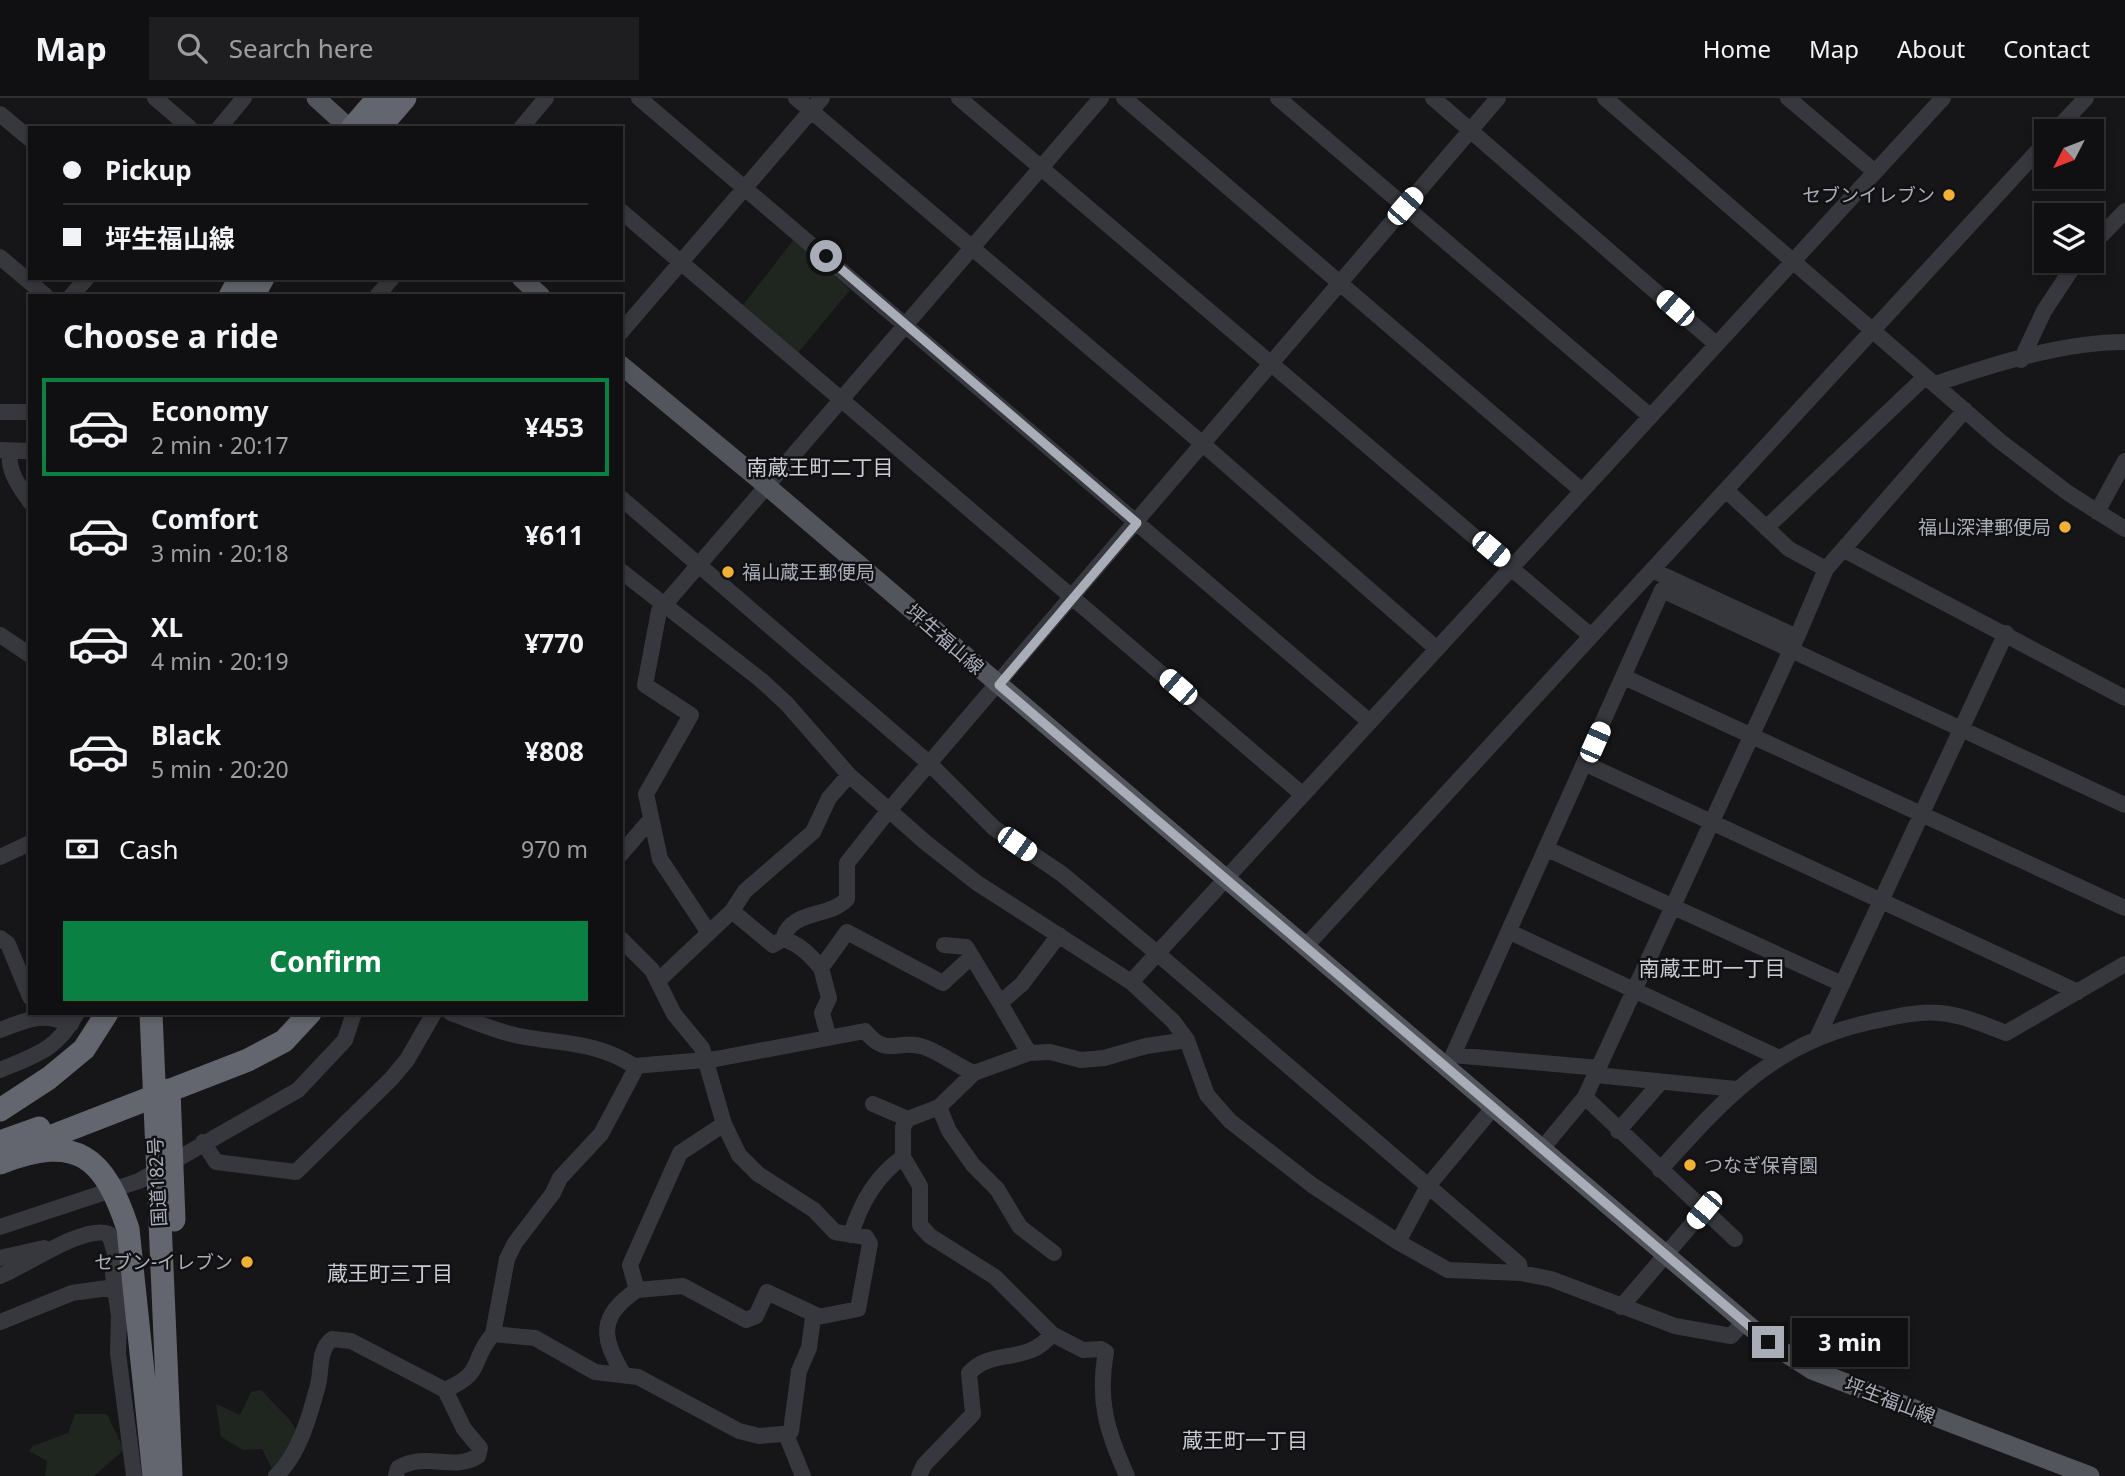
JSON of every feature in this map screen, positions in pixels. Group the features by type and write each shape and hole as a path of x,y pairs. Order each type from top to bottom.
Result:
{"highway":[{"path":"353,126 378,98"},
{"path":"381,126 405,98"},
{"path":"0,1111 84,1049 106,1015"},
{"name":"国道182号","path":"151,1015 185,1476"},
{"name":"国道182号","path":"166,1015 164,1166 171,1476"},
{"path":"193,1077 259,1043 294,1015"},
{"path":"0,1156 122,1104 284,1041 308,1015"},
{"path":"0,1142 122,1104"},
{"path":"0,1163 29,1152 49,1151 81,1157 100,1168 119,1201 128,1229 155,1476"}],"main road":[{"path":"316,98 349,126"},
{"path":"523,280 539,294"},
{"name":"坪生福山線","path":"623,367 768,486 1743,1323 1812,1370 2090,1476"}],"street":[{"path":"155,98 188,126"},
{"path":"221,126 244,98"},
{"path":"523,126 546,98"},
{"path":"639,98 1370,722"},
{"path":"796,98 817,104 973,247 1437,649"},
{"path":"959,98 1591,636"},
{"path":"709,933 681,895 660,859 646,794 691,715 645,685 659,611 668,604 1101,98"},
{"path":"1124,98 1581,489"},
{"path":"1278,98 1650,416"},
{"path":"1433,98 1716,344"},
{"path":"732,911 773,945 783,939 797,919 841,905 847,899 847,863 1497,98"},
{"path":"1605,98 2001,442 2097,512 2125,529"},
{"path":"1788,98 1874,172"},
{"path":"1131,982 1943,98"},
{"path":"2066,119 2086,98"},
{"path":"623,330 817,104"},
{"path":"0,114 28,137"},
{"path":"1305,947 2034,155"},
{"path":"2104,233 2125,211"},
{"path":"623,213 1303,795"},
{"path":"0,257 44,294"},
{"path":"2021,360 2044,311 2069,273"},
{"path":"73,294 85,280"},
{"path":"1766,528 1930,381 2096,342 2125,342"},
{"path":"1541,1150 1585,1097 1754,736 1826,569 1965,410"},
{"path":"0,412 28,412"},
{"path":"28,451 5,451 18,486 28,499"},
{"path":"2097,512 2125,461"},
{"path":"1726,490 1789,549 1826,569"},
{"path":"623,500 930,764 994,828 1062,874 1158,954 1519,1264 1521,1273"},
{"path":"1844,550 2125,698"},
{"path":"1652,570 1794,643 2125,804"},
{"path":"623,572 668,604 788,704 849,775 977,883 1131,982 1173,1021 1187,1040 1207,1095 1230,1121 1312,1185 1398,1242 1447,1270 1521,1273 1551,1279 1675,1326 1731,1336 1743,1323"},
{"path":"1736,1089 1453,1055 1662,590 1794,643"},
{"path":"1818,1036 2006,633"},
{"path":"0,635 28,654"},
{"path":"1624,677 2125,908"},
{"path":"1586,764 2078,992"},
{"path":"659,980 732,911 745,891 813,832 829,798 849,775"},
{"path":"623,852 651,819"},
{"path":"0,857 28,844"},
{"path":"1547,849 1842,984"},
{"path":"821,968 847,932 943,983 971,957"},
{"path":"1510,932 1777,1057"},
{"path":"1000,1003 1022,984 1059,935"},
{"path":"0,937 8,944 28,992"},
{"path":"783,939 807,952 821,968 829,998 822,1013 828,1035"},
{"path":"623,941 659,980 674,1014 702,1048 724,1124 739,1156 758,1174 801,1199 835,1232 866,1237 870,1244 859,1309 816,1315 767,1292 756,1316 746,1320 683,1286 637,1290 618,1304 608,1320 608,1345 624,1375"},
{"path":"944,945 966,947 1029,1053"},
{"path":"1660,1170 1736,1089 1777,1057 1818,1036 1887,1018 1929,1013 1958,1016 2006,1032 2125,964"},
{"path":"0,1030 37,1015 74,1019 62,1038 48,1050 0,1070"},
{"path":"0,1227 127,1186 298,1090 345,1040 353,1015"},
{"path":"203,1142 216,1162 296,1172 391,1079 407,1060 433,1015"},
{"path":"456,1015 506,1033 565,1040 589,1046 634,1066 707,1059 828,1035 865,1031 876,1044 884,1047 926,1048 974,1073"},
{"path":"873,1104 908,1118 939,1107 974,1073 1029,1053 1050,1052 1082,1060 1104,1058 1146,1046 1187,1040"},
{"path":"445,1390 473,1375 485,1344 493,1334 507,1259 515,1243 554,1193 559,1178 601,1134 618,1107 634,1066"},
{"path":"1618,1131 1661,1082"},
{"path":"1585,1097 1735,1239"},
{"path":"939,1107 949,1131 973,1165 997,1189 1020,1227 1054,1253"},
{"path":"1398,1242 1428,1186 1493,1108"},
{"path":"908,1118 903,1127 903,1157 920,1185 920,1225 930,1236 995,1277 1052,1334 1083,1350 1101,1349 1106,1352 1102,1373 1104,1412 1108,1436 1126,1476"},
{"path":"637,1290 630,1265 680,1153 724,1124"},
{"path":"851,1235 859,1205 892,1165 903,1157"},
{"path":"1621,1307 1704,1210"},
{"path":"0,1276 93,1232 109,1234 115,1253 118,1353 134,1476"},
{"path":"0,1258 47,1248 53,1250"},
{"path":"0,1322 72,1293 115,1287"},
{"path":"787,1437 791,1431 799,1371 816,1315"},
{"path":"493,1334 535,1338 595,1372 638,1377 739,1431 759,1436 782,1434 787,1437 803,1476"},
{"path":"919,1476 923,1465 974,1414 969,1373 976,1365 1035,1350 1042,1347 1052,1334"},
{"path":"276,1476 303,1433 318,1385 322,1352 332,1339 351,1341 445,1390 464,1429 480,1448 478,1456 461,1463 428,1459 408,1462 398,1468 396,1476"}],"shaded area":[{"path":"794,239 850,290 798,353 743,305"},
{"path":"261,1390 289,1419 299,1434 286,1460 272,1469 262,1449 243,1450 221,1437 216,1404 240,1415 251,1392"},
{"path":"75,1414 107,1414 124,1450 94,1476 45,1476 47,1461 29,1451 33,1446 68,1433"}],"place":[{"name":"セブンイレブン","path":"1949,195"},
{"name":"福山深津郵便局","path":"2065,527"},
{"name":"福山蔵王郵便局","path":"728,572"},
{"name":"つなぎ保育園","path":"1690,1165"},
{"name":"セブン-イレブン","path":"247,1262"}],"district":[{"name":"南蔵王町二丁目","path":"820,467"},
{"name":"南蔵王町一丁目","path":"1712,968"},
{"name":"蔵王町三丁目","path":"390,1273"},
{"name":"蔵王町一丁目","path":"1245,1440"}],"route":[{"path":"826,256 1137,523 999,685 1768,1342"}]}
